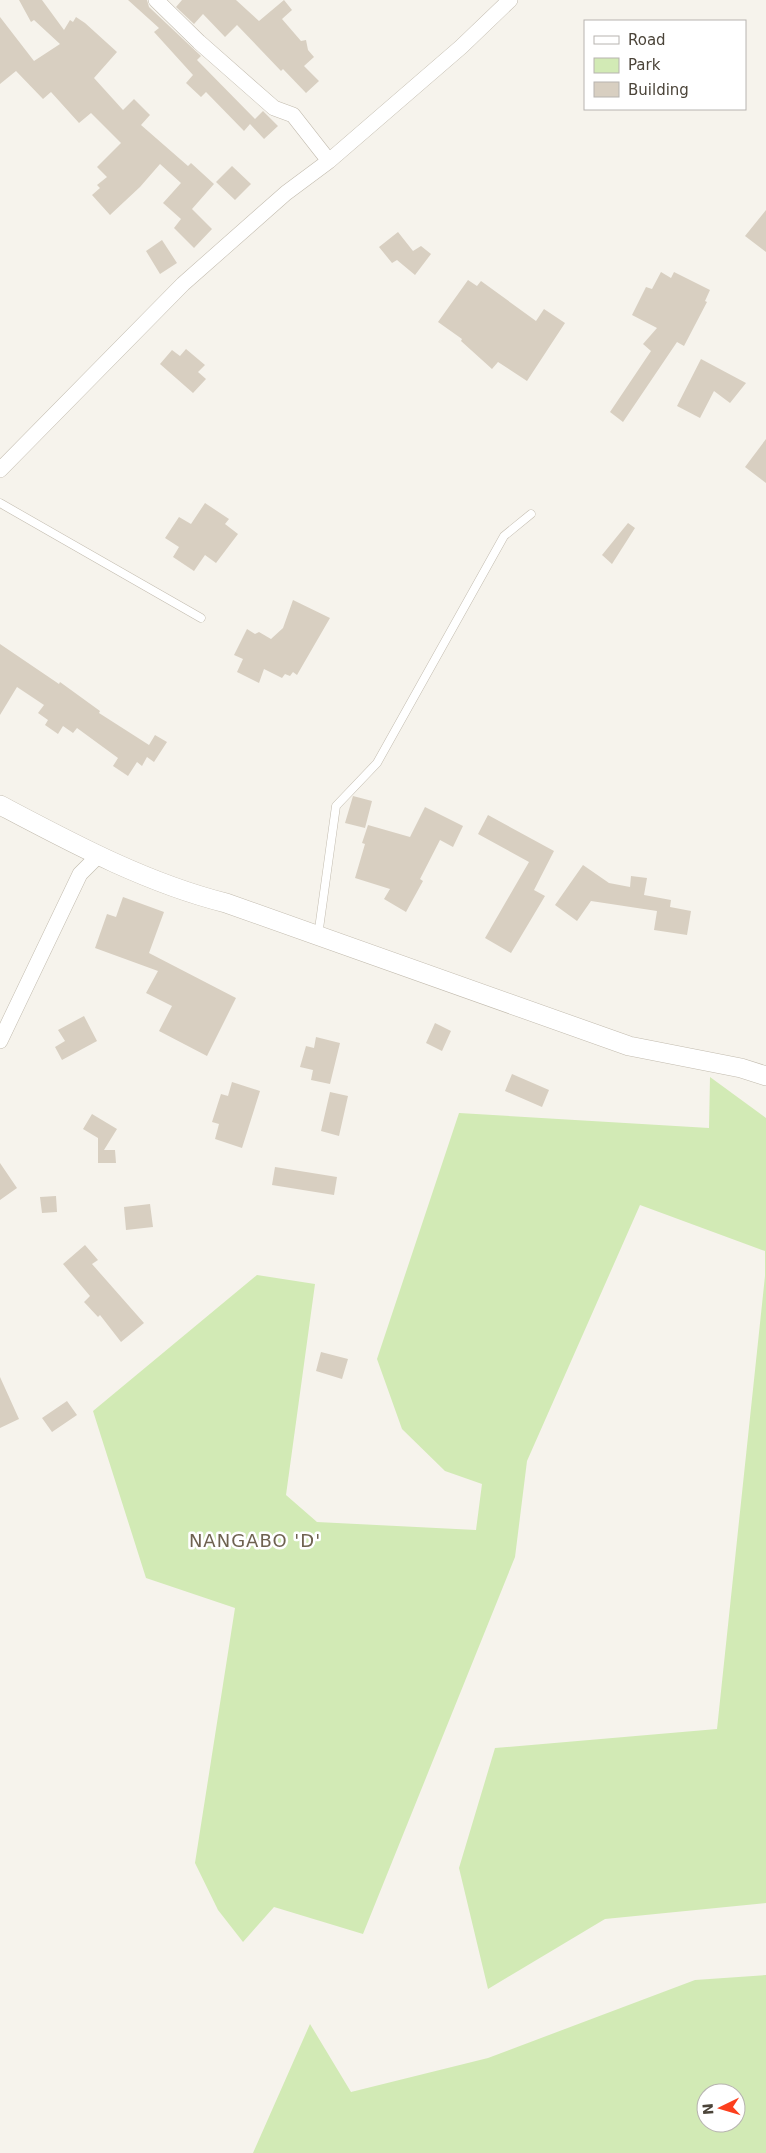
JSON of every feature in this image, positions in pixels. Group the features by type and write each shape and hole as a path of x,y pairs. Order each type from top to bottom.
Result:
{"street":[{"path":"156,0 199,42 274,108 293,115 329,161"},
{"path":"0,470 183,284 286,193 329,161 461,47 510,0"},
{"path":"0,805 99,855 189,894 226,903 629,1046 741,1068 766,1076"},
{"path":"0,1042 80,874 99,855"}],"lane":[{"path":"0,503 200,618"},
{"path":"318,936 336,806 377,763 504,536 531,514"}],"green space":[{"path":"710,1077 766,1118 766,1903 605,1919 488,1989 459,1868 495,1748 717,1729 765,1276 765,1251 640,1205 527,1461 515,1557 363,1934 274,1907 243,1942 218,1910 195,1863 235,1608 146,1578 93,1411 257,1275 315,1284 286,1495 317,1522 476,1530 482,1484 445,1471 402,1429 377,1359 459,1113 709,1128"},
{"path":"766,1975 766,2153 253,2153 310,2024 351,2092 488,2058 695,1980"}],"building":[{"path":"19,0 42,0 64,30 70,20 73,22 76,17 117,52 94,78 123,110 134,99 150,115 141,125 188,166 191,163 214,184 192,209 212,229 194,248 174,228 181,219 163,203 181,183 160,164 140,187 110,215 92,195 100,188 97,185 107,177 97,167 121,143 91,113 79,123 51,92 43,99 16,71 0,84 0,17 34,61 60,44 34,20 31,22"},
{"path":"128,0 147,0 149,7 201,56 197,60 255,119 263,111 278,126 264,139 250,124 244,131 206,92 201,97 186,83 193,75 154,32 159,28"},
{"path":"182,0 236,0 259,21 284,0 292,10 282,19 301,41 306,40 308,50 314,57 304,66 319,81 306,93 283,69 281,71 237,25 225,37 203,14 194,24 176,7"},
{"path":"232,166 251,184 235,200 216,182"},
{"path":"766,210 766,252 745,236"},
{"path":"398,232 413,251 421,246 431,254 415,275 397,260 392,263 379,247"},
{"path":"162,240 177,263 160,274 146,251"},
{"path":"661,272 671,278 674,272 710,290 705,301 707,302 684,346 677,342 623,422 610,412 651,351 643,344 657,328 632,315 646,287 652,289"},
{"path":"468,280 477,286 481,281 536,321 544,309 565,323 527,381 498,362 492,369 461,341 462,339 438,322"},
{"path":"186,349 205,365 198,372 206,379 193,393 160,364 172,350 180,356"},
{"path":"701,359 746,383 730,403 714,391 700,418 677,406"},
{"path":"766,439 766,483 745,467"},
{"path":"205,503 229,519 225,524 238,534 216,563 205,555 194,571 173,557 179,547 165,538 179,517 191,524"},
{"path":"628,523 635,528 612,564 602,555"},
{"path":"293,600 330,618 297,675 293,672 290,676 285,674 282,678 264,669 259,683 237,672 243,659 234,655 247,629 255,634 259,632 271,639 283,628"},
{"path":"0,644 59,684 60,682 100,711 99,713 149,745 155,735 167,742 154,762 147,757 142,766 137,762 128,776 113,766 118,758 77,728 73,733 63,726 58,734 45,725 48,720 38,713 44,705 17,687 0,715"},
{"path":"353,796 372,801 365,828 345,823"},
{"path":"425,807 463,826 453,847 440,840 420,879 423,881 406,912 384,899 390,889 355,878 365,844 362,843 368,825 410,837"},
{"path":"488,815 554,851 534,890 545,896 511,953 485,938 529,862 478,834"},
{"path":"583,865 609,883 630,887 631,876 647,878 644,895 671,900 670,907 691,911 687,935 654,930 657,911 591,901 577,921 555,905"},
{"path":"123,897 164,912 149,953 236,998 207,1056 159,1031 172,1006 146,993 158,971 95,948 107,914 116,917"},
{"path":"84,1016 97,1041 62,1060 55,1047 65,1041 58,1030"},
{"path":"435,1023 451,1031 442,1051 426,1043"},
{"path":"316,1037 340,1043 330,1084 311,1080 313,1070 300,1067 306,1046 314,1048"},
{"path":"512,1074 549,1090 542,1107 505,1091"},
{"path":"232,1082 260,1091 242,1148 215,1139 219,1124 212,1122 221,1094 228,1096"},
{"path":"330,1092 348,1096 339,1136 321,1131"},
{"path":"92,1114 117,1129 104,1150 115,1150 116,1163 98,1163 98,1138 83,1129"},
{"path":"0,1163 17,1188 0,1200"},
{"path":"275,1167 337,1177 334,1195 272,1185"},
{"path":"56,1196 57,1212 42,1213 40,1197"},
{"path":"150,1204 153,1227 126,1230 124,1207"},
{"path":"85,1245 98,1260 92,1264 144,1323 121,1342 100,1315 98,1317 84,1302 90,1296 63,1264"},
{"path":"321,1352 348,1359 342,1379 316,1371"},
{"path":"0,1377 19,1419 0,1428"},
{"path":"67,1401 77,1415 52,1432 42,1418"}],"district":[{"name":"NANGABO 'D'","path":"255,1541"}]}
